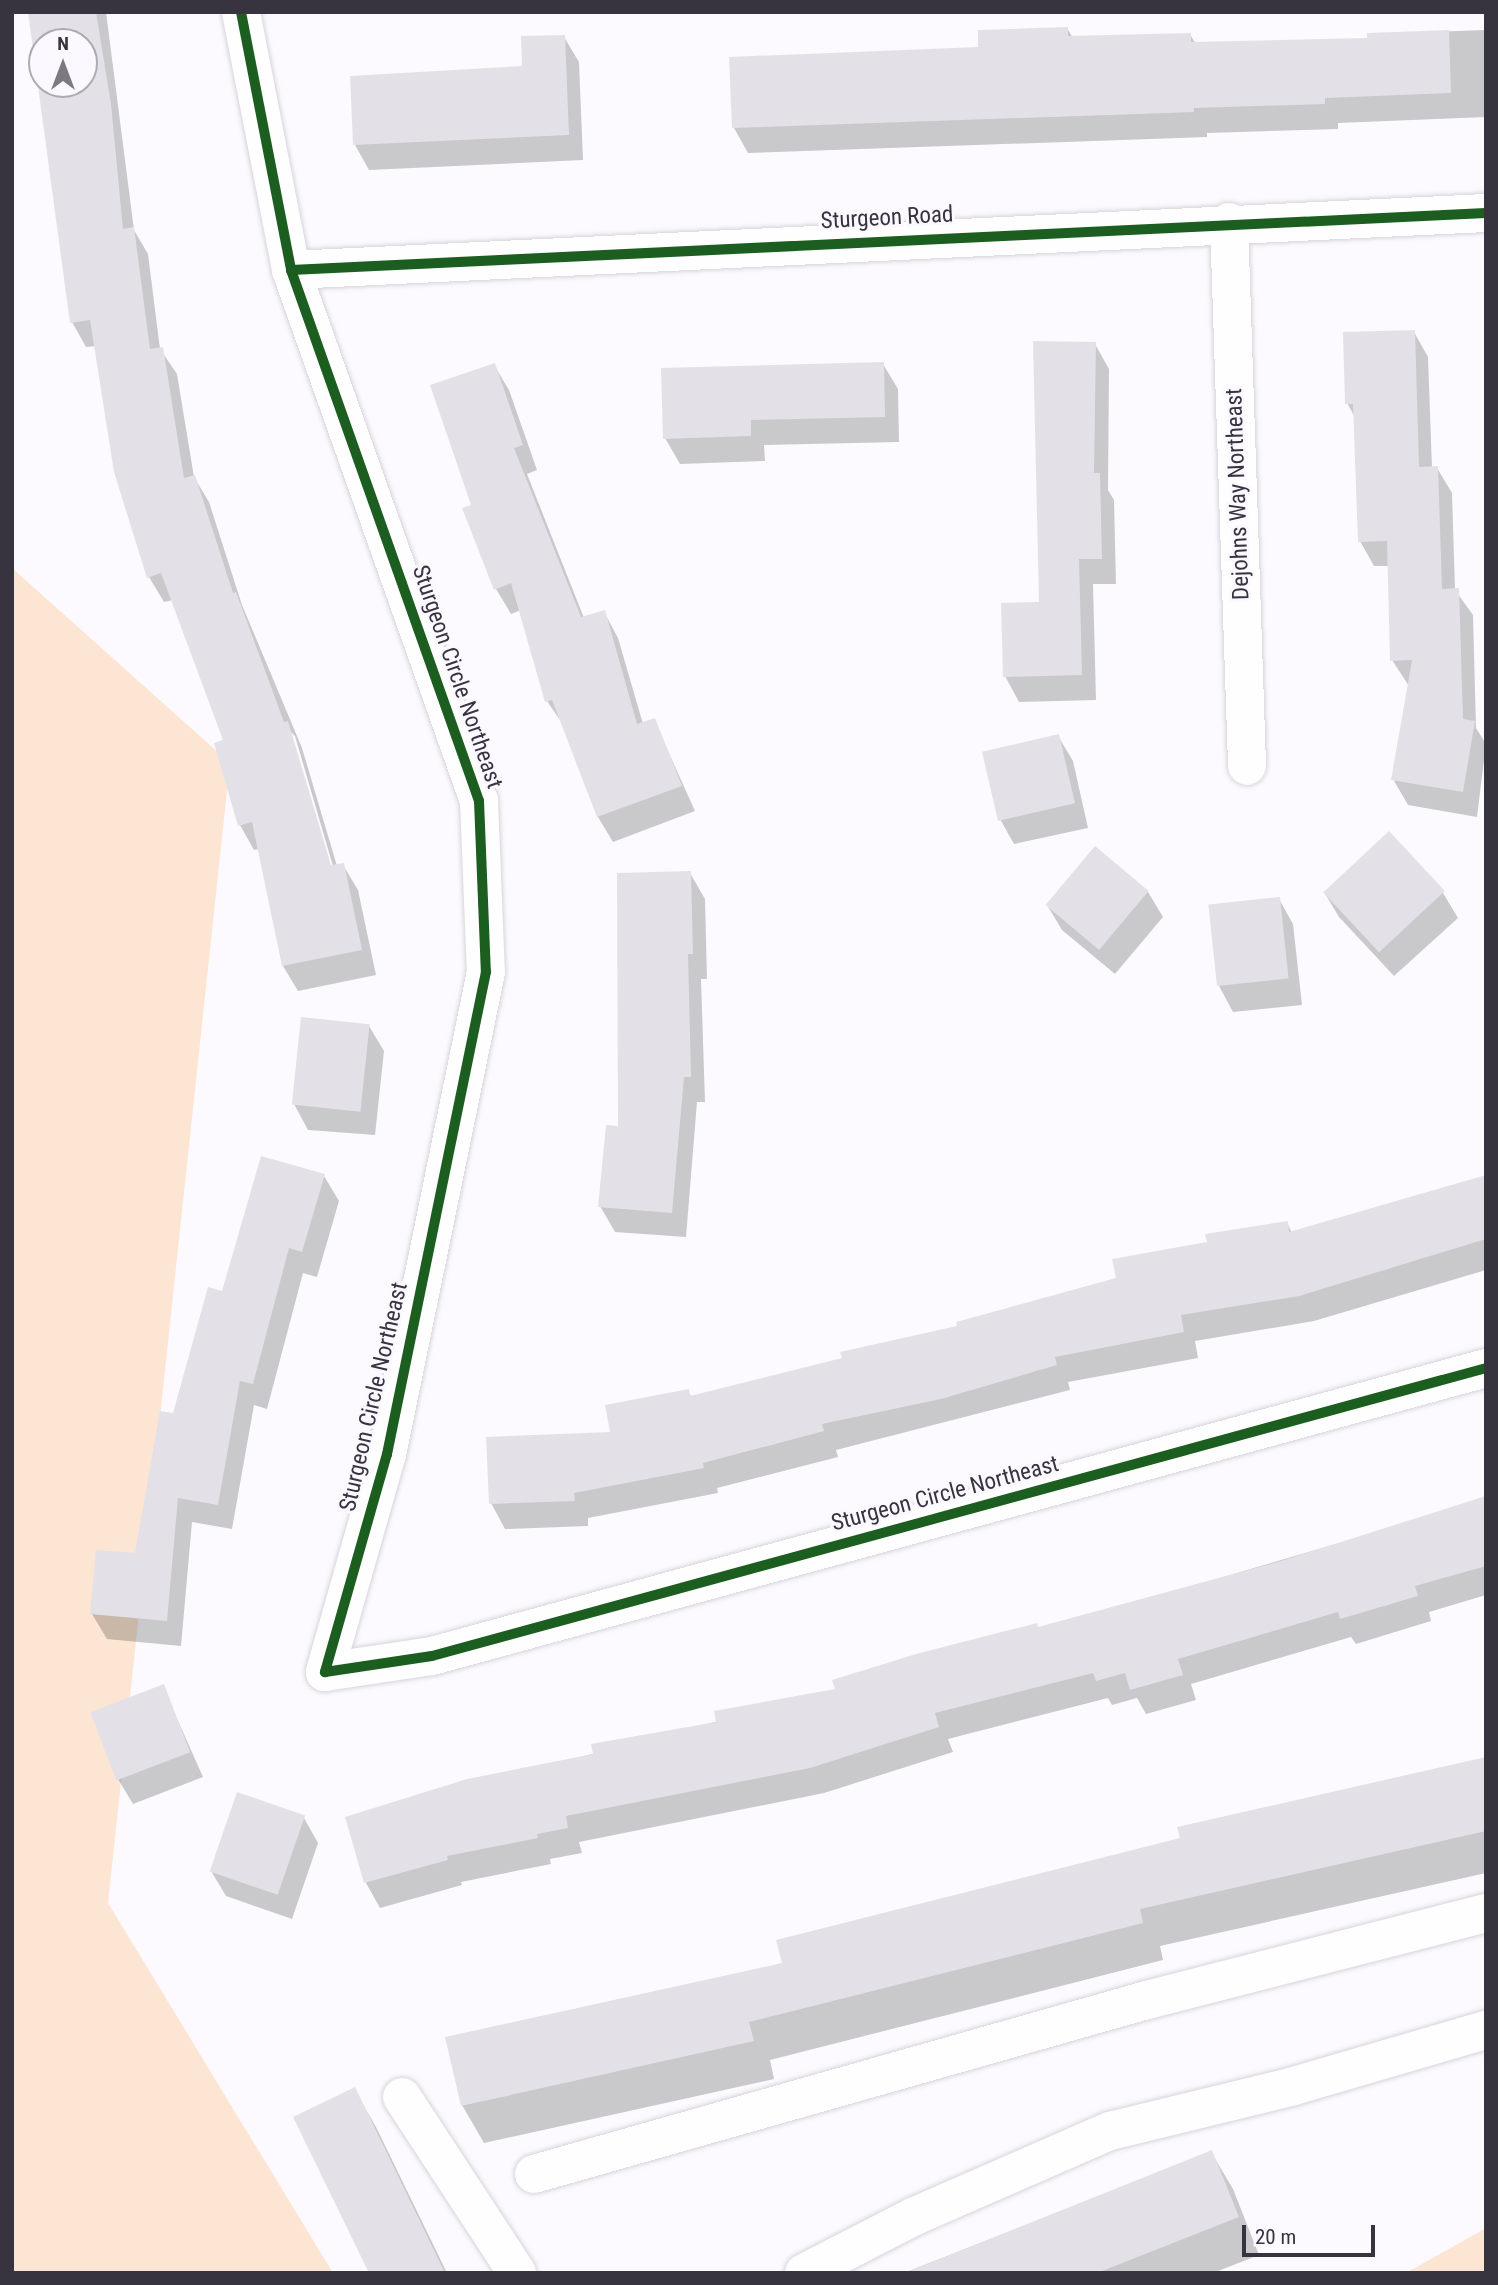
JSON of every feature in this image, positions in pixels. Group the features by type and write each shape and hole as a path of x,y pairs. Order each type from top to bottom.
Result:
{"street":[{"name":"Sturgeon Circle Northeast","path":"241,12 291,270 479,801 486,972 387,1454 325,1672 432,1656 1486,1368"},
{"name":"Sturgeon Road","path":"291,270 1229,222 1486,213"},
{"name":"Dejohns Way Northeast","path":"1229,222 1247,766"},
{"path":"534,2174 1147,2000 1486,1913"},
{"path":"804,2273 915,2216 1110,2131 1294,2086 1486,2030"},
{"path":"402,2096 517,2273"}],"shaded area":[{"path":"12,568 230,763 108,1903 333,2273 12,2273"},
{"path":"1486,2228 1486,2273 1406,2273"}],"building":[{"path":"28,12 96,12 111,104 123,229 134,227 150,349 163,347 184,478 195,475 233,593 236,592 284,722 288,721 331,865 344,863 362,950 282,966 252,822 238,826 214,743 223,740 161,573 147,578 114,472 90,320 70,323 40,98 98,98 98,28 30,28"},
{"path":"1068,27 1068,36 1191,33 1191,42 1367,38 1367,33 1449,30 1451,93 1325,98 1325,104 1194,108 1194,112 732,128 729,57 978,47 978,30"},
{"path":"565,35 569,135 353,145 350,76 522,66 521,36"},
{"path":"1415,330 1419,467 1438,466 1442,589 1459,588 1463,719 1475,721 1463,792 1391,780 1412,660 1390,661 1387,541 1358,542 1353,404 1345,404 1343,332"},
{"path":"1033,341 1096,342 1094,473 1100,473 1102,559 1079,559 1082,675 1003,677 1001,603 1039,602"},
{"path":"884,362 885,417 751,420 751,436 663,439 661,368"},
{"path":"495,363 523,445 514,448 581,617 605,610 637,724 655,718 682,786 597,817 552,700 545,702 511,583 494,590 462,508 471,505 430,385"},
{"path":"1059,734 1075,803 998,821 982,752"},
{"path":"1389,831 1445,891 1379,952 1323,892"},
{"path":"1095,846 1149,891 1099,950 1046,905"},
{"path":"691,871 693,954 688,954 691,1077 684,1077 672,1213 598,1207 606,1125 618,1126 617,873"},
{"path":"1280,897 1289,979 1217,986 1208,905"},
{"path":"301,1017 370,1024 360,1112 292,1105"},
{"path":"261,1156 325,1174 302,1252 289,1248 253,1384 240,1381 218,1505 178,1498 167,1621 90,1614 96,1550 135,1553 160,1411 173,1413 208,1287 222,1291"},
{"path":"1486,1175 1486,1239 1299,1296 1181,1315 1184,1332 1055,1357 1057,1365 941,1399 822,1424 824,1431 703,1463 704,1468 574,1493 575,1501 489,1504 486,1437 610,1432 605,1405 689,1389 690,1396 842,1358 840,1352 957,1326 956,1322 1116,1278 1112,1259 1207,1242 1205,1234 1288,1221 1289,1232"},
{"path":"1486,1496 1486,1566 1415,1586 1418,1596 1340,1619 1338,1612 1178,1659 1183,1675 1130,1690 1125,1673 1096,1681 1093,1673 935,1713 939,1727 810,1768 566,1816 568,1828 537,1834 538,1838 447,1856 448,1860 364,1883 345,1817 467,1779 593,1754 591,1744 716,1722 714,1711 835,1689 832,1680 916,1654 1037,1623 1038,1627 1281,1561"},
{"path":"164,1684 190,1752 116,1780 90,1712"},
{"path":"1486,1757 1486,1831 1140,1909 1143,1923 749,2022 754,2041 461,2106 445,2037 782,1963 776,1940 1180,1838 1177,1827"},
{"path":"237,1792 305,1815 278,1895 210,1871"},
{"path":"355,2087 445,2273 369,2273 293,2117"},
{"path":"1212,2150 1239,2217 1097,2273 905,2273"}],"cycle path":[{"path":"241,12 291,270 479,801 486,972 387,1454 325,1672 432,1656 1486,1368"},
{"path":"291,270 1486,213"}]}
